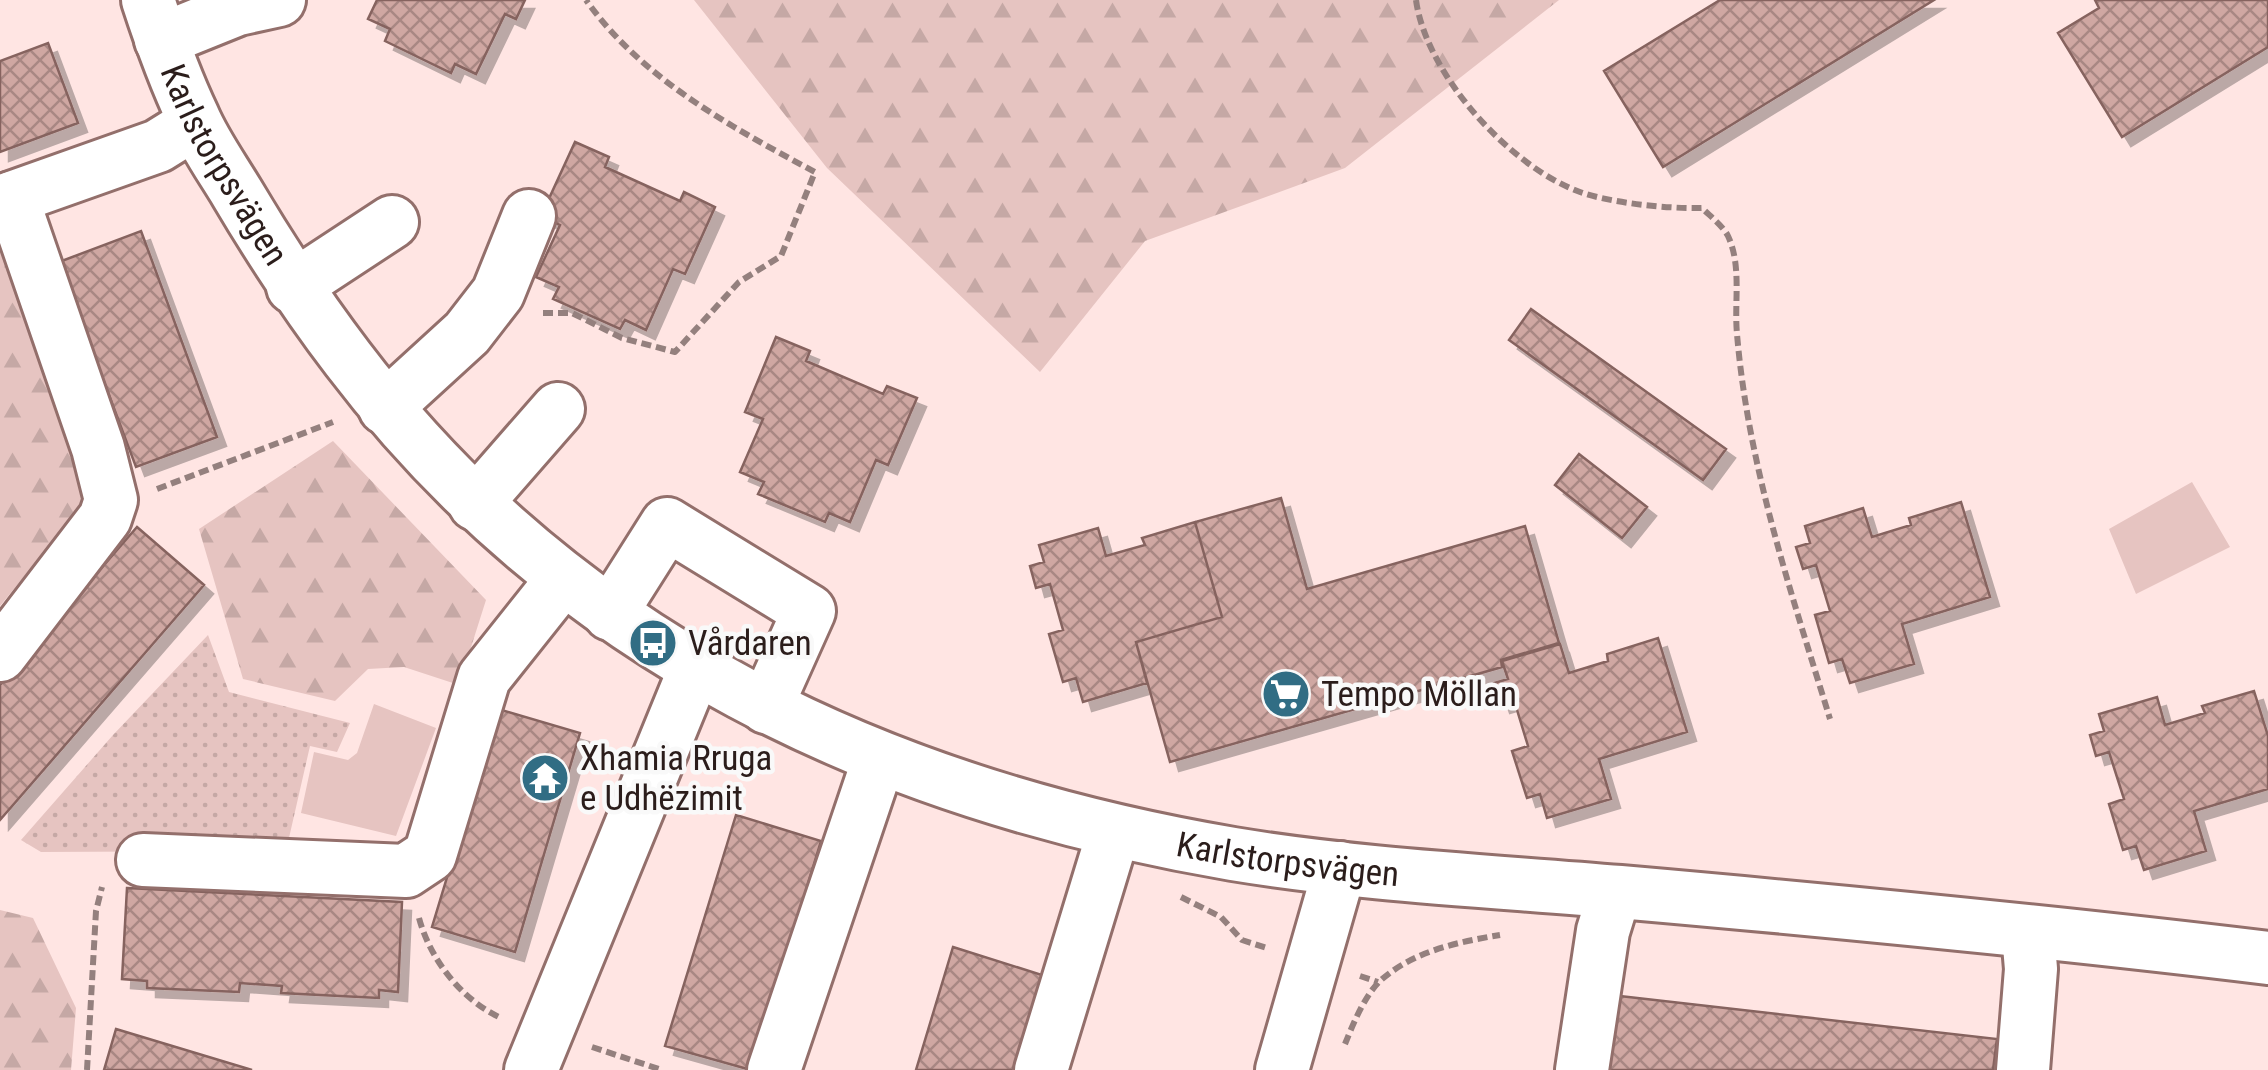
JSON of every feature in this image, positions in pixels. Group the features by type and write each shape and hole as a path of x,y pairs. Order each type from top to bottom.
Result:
{"street":[{"name":"Karlstorpsvägen","path":"279,0 154,20 195,123 293,287 384,408 475,504 562,580 610,614 695,670 766,707 879,758 966,768 1114,831 1236,854 1340,868 2268,958"},
{"path":"0,654 105,518 111,500 98,448 6,200 158,146 195,123"},
{"path":"384,408 467,333 498,294 529,216"},
{"name":"Karlstorpsvägen","path":"293,287 392,222"},
{"path":"475,504 558,409"},
{"path":"610,614 668,524 809,611 766,707"},
{"path":"143,860 406,871 430,855 484,678 562,580"},
{"path":"530,1070 695,670"},
{"path":"774,1070 879,758"},
{"path":"1040,1070 1114,831"},
{"path":"1282,1070 1340,868"},
{"path":"1582,1070 1603,931 1615,892"},
{"path":"2022,1070 2031,969 2028,933"}],"path":[{"path":"536,312 572,313 622,338 675,352 738,282 781,256 815,172 708,112 607,30 586,0"},
{"path":"1416,0 1420,27 1447,78 1493,134 1539,169 1580,192 1668,208 1702,208 1727,234 1736,269 1736,328 1743,402 1775,539 1830,718"},
{"path":"111,500 134,498 333,422"},
{"path":"88,1070 96,911 102,885 116,870 143,860"},
{"path":"1340,1056 1378,982 1412,959 1460,942 1509,934"}],"green space":[{"path":"694,0 1559,0 1345,168 1145,241 1040,372 827,168"},
{"path":"7,249 86,500 0,606 0,252"},
{"path":"333,441 486,600 459,685 404,667 368,669 335,701 243,679 199,529"},
{"path":"2192,482 2230,547 2136,594 2109,529"},
{"path":"208,635 229,692 350,723 337,752 310,746 286,851 41,852 21,840 113,735"},
{"path":"374,704 436,728 396,836 301,813 314,752 348,760 357,753"},
{"path":"0,910 33,918 76,1008 71,1070 0,1070"}],"building":[{"path":"377,0 525,0 516,19 505,14 476,74 455,64 451,73 385,41 390,29 368,19"},
{"path":"1720,0 1934,0 1663,167 1604,71"},
{"path":"2095,0 2268,0 2268,47 2122,137 2058,33 2099,8"},
{"path":"48,43 78,123 0,152 0,61"},
{"path":"575,142 609,157 605,167 680,201 684,192 715,207 685,274 673,269 646,330 625,320 620,329 553,299 559,287 536,277 560,225 541,216"},
{"path":"141,231 217,437 136,467 59,262"},
{"path":"1531,309 1726,449 1703,480 1509,340"},
{"path":"776,337 810,351 806,361 883,394 887,386 917,398 888,465 876,460 850,522 829,513 825,522 758,494 764,482 740,472 763,419 745,412"},
{"path":"1579,454 1647,507 1622,538 1555,485"},
{"path":"1281,498 1307,589 1525,526 1559,643 1501,660 1502,667 1170,762 1136,642 1222,617 1195,522"},
{"path":"1961,502 1990,597 1902,624 1914,664 1850,683 1842,659 1829,663 1815,615 1830,611 1816,565 1803,569 1796,547 1810,543 1805,526 1863,508 1872,537 1911,525 1909,518"},
{"path":"1195,522 1222,617 1136,642 1147,683 1083,702 1076,678 1063,682 1049,634 1063,630 1050,584 1036,588 1030,566 1044,562 1039,545 1098,528 1106,556 1145,545 1142,538"},
{"path":"137,527 204,585 0,820 0,685"},
{"path":"1658,638 1687,732 1599,759 1611,799 1547,818 1540,794 1527,798 1512,751 1528,746 1514,700 1501,704 1494,683 1508,679 1502,661 1560,644 1569,673 1608,661 1607,654"},
{"path":"2254,691 2268,736 2268,789 2194,811 2206,851 2144,870 2136,846 2123,850 2109,804 2124,799 2109,752 2096,756 2090,735 2104,731 2099,714 2157,697 2165,725 2205,713 2202,706"},
{"path":"498,709 580,733 515,952 432,927"},
{"path":"736,815 821,841 751,1070 665,1046"},
{"path":"127,888 402,902 398,992 379,990 379,998 281,993 282,986 240,983 239,992 147,988 147,981 122,979"},
{"path":"953,947 1042,975 1013,1070 916,1070"},
{"path":"1611,995 1997,1039 1993,1070 1603,1070"},
{"path":"116,1029 252,1070 104,1070"}],"place":[{"name":"Vårdaren","path":"653,643"},
{"name":"Tempo Möllan","path":"1286,694"},
{"name":"Xhamia Rruga e Udhëzimit","path":"545,778"}]}
